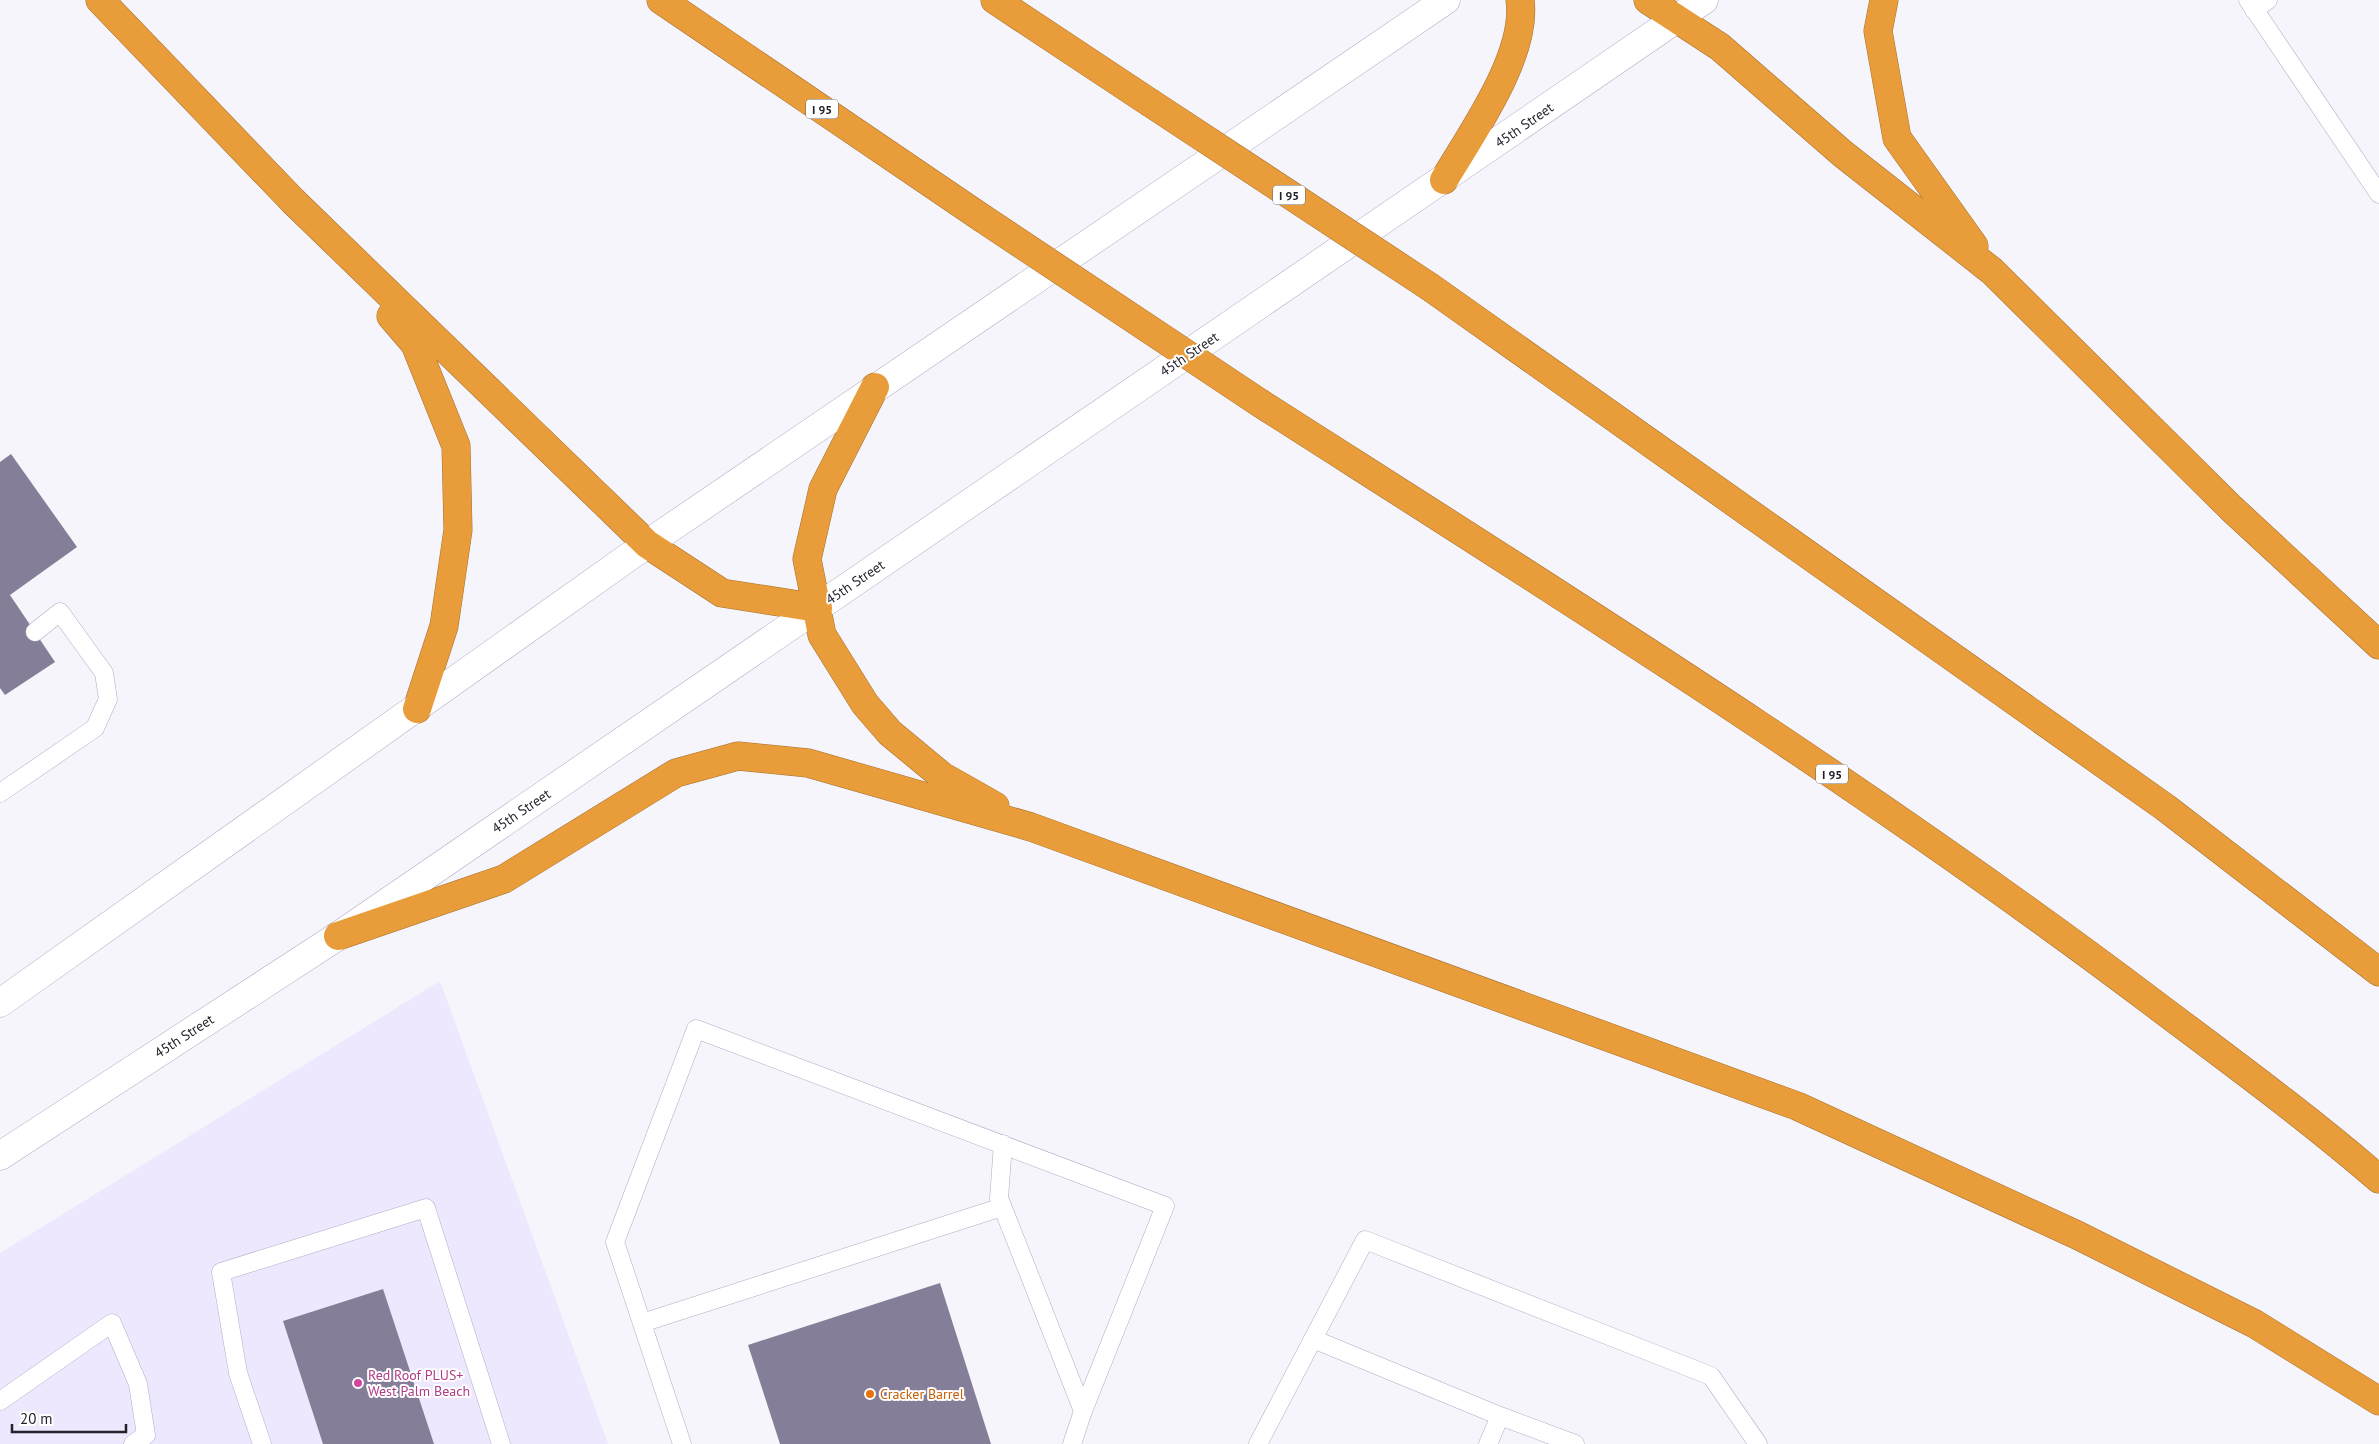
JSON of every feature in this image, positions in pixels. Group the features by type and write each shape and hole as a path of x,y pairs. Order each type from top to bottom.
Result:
{"highway":[{"path":"100,0 293,201 647,544 722,593 818,608"},
{"name":"I 95","path":"661,0 982,218 1260,402 1758,723 2044,921 2325,1132 2379,1179"},
{"name":"I 95","path":"995,0 1430,287 2166,808 2379,972"},
{"path":"1444,180 1504,78 1518,33 1520,0"},
{"path":"1648,0 1720,47 1843,154 1992,272 2231,508 2379,646"},
{"path":"1884,0 1878,31 1897,138 1992,272"},
{"path":"293,201 415,344 456,446 458,530 444,626 416,709"},
{"path":"875,387 823,489 807,559 822,635 866,704 890,733 942,776 1031,827"},
{"path":"338,936 504,879 676,773 738,756 808,763 1031,827 1798,1106 2077,1235 2255,1324 2379,1401"}],"main road":[{"path":"0,1003 647,544 1446,0"},
{"name":"45th Street","path":"0,1156 338,936 1444,180 1704,0"}],"lane":[{"path":"2257,3 2379,194"},
{"path":"0,793 95,728 108,699 104,673 60,612 35,632"},
{"path":"682,1444 615,1242 696,1029 1165,1206 1083,1411 1072,1444"},
{"path":"1003,1144 999,1198 1083,1411"},
{"path":"642,1323 1002,1207"},
{"path":"262,1444 238,1373 221,1272 426,1208 501,1444"},
{"path":"1258,1444 1365,1240 1711,1376 1758,1444"},
{"path":"0,1401 112,1323 138,1384 146,1435 133,1444"},
{"path":"1313,1339 1500,1416 1574,1444"},
{"path":"1488,1444 1500,1416"}],"shaded area":[{"path":"440,981 608,1444 0,1444 0,1253"}],"building":[{"path":"11,454 77,547 10,595 55,662 5,695 0,688 0,462"},
{"name":"Cracker Barrel","path":"940,1283 991,1444 780,1444 748,1345"},
{"name":"Red Roof PLUS+ West Palm Beach","path":"383,1289 434,1444 323,1444 283,1321"}],"place":[{"name":"Red Roof PLUS+ West Palm Beach","path":"358,1383"},
{"name":"Cracker Barrel","path":"870,1394"}]}
